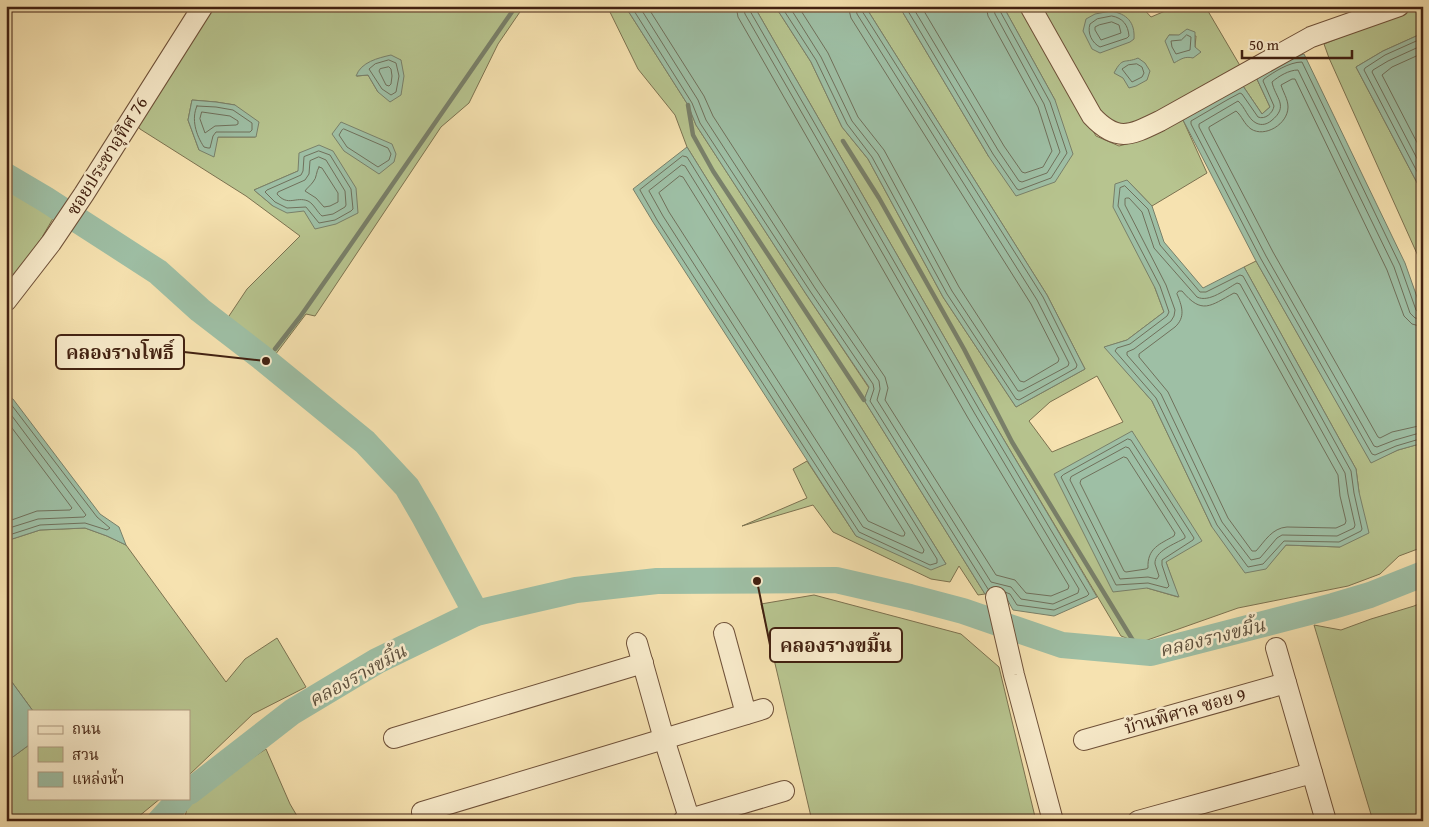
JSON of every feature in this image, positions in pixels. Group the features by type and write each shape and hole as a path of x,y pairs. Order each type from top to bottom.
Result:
{"street":[{"name":"ซอยประชาอุทิศ 76","path":"6,301 51,243 84,194 126,124 203,6"},
{"path":"1030,6 1092,116 1107,129 1123,134 1132,134 1160,121 1311,37 1399,6"},
{"path":"996,597 1014,675 1053,821"},
{"path":"422,812 755,711 724,633"},
{"path":"637,643 687,820 784,791"},
{"path":"1276,648 1326,821"},
{"path":"394,738 643,663"},
{"name":"บ้านพิศาล ซอย 9","path":"1084,740 1286,683"},
{"path":"1138,821 1312,772"}],"green space":[{"path":"211,6 524,6 498,44 469,103 441,127 315,316 306,314 275,355 227,319 247,289 300,236 246,196 140,129 137,125","holes":["401,60 378,92 368,75 357,76","192,100 235,105 255,137 218,137 199,150 188,120","298,171 273,206 254,190"]},
{"path":"607,6 625,6 688,105 696,125 869,388 864,400 985,594 978,595 959,566 950,582 931,579 833,532 813,505 742,526 807,498 793,469 807,461 856,536 946,564 687,147 675,115 638,69"},
{"path":"754,6 775,6 811,62 842,127 868,159 943,297 1016,407 1085,369 1047,295 865,6 899,6 989,157 1055,100 1003,6 1024,6 1096,136 1119,146 1138,141 1183,120 1207,173 1152,206 1127,180 1155,288 1164,312 1127,340 1105,347 1152,401 1212,527 1266,568 1286,545 1340,547 1359,492 1356,469 1244,267 1256,261 1371,462 1398,450 1423,443 1423,547 1399,556 1380,574 1348,586 1238,608 1139,643 1121,636 985,408","holes":["1097,376 1123,422 1052,452 1029,421 1050,402","1132,431 1166,562 1178,597 1147,588"]},
{"path":"1036,6 1141,6 1151,17 1177,6 1205,6 1242,69 1150,120 1120,125 1102,116","holes":["1169,35 1196,36 1195,47 1188,57 1183,57"]},
{"path":"1423,6 1423,33 1383,51 1356,67 1423,194 1423,267 1324,44"},
{"path":"1256,77 1270,107 1262,114 1243,86"},
{"path":"6,185 55,215 41,239 6,286"},
{"path":"85,528 126,545 226,682 245,659 277,638 306,687 253,714 190,774 190,710 32,710 6,674 6,541 40,530"},
{"path":"814,595 961,634 999,667 1036,821 812,821 761,604"},
{"path":"1423,602 1423,821 1373,821 1314,625 1341,630"},
{"path":"28,746 28,800 159,800 135,821 6,821 6,762"},
{"path":"266,749 290,804 300,821 184,821 188,804 214,783"}],"water":[{"path":"625,6 754,6 985,408 1097,597 1054,616 1013,610 1006,597 985,594 864,400 869,387 696,125 688,105"},
{"path":"775,6 865,6 1047,295 1085,369 1016,407 943,297 868,159 842,127 811,62"},
{"path":"899,6 1003,6 1055,100 1073,154 1055,182 1016,196 989,157"},
{"path":"1111,11 1121,14 1129,20 1133,28 1134,39 1100,53 1092,49 1083,31 1086,19 1095,14"},
{"path":"1187,29 1195,32 1195,47 1201,52 1193,58 1181,59 1174,63 1165,41 1169,35 1179,35"},
{"path":"1423,33 1423,194 1356,67 1383,51"},
{"path":"1304,54 1405,263 1423,314 1423,443 1398,450 1371,463 1256,261 1183,120 1243,86 1262,114 1270,107 1256,77 1284,61"},
{"path":"391,55 401,60 404,76 401,95 390,102 378,92 368,75 356,76 358,71 366,64"},
{"path":"1138,58 1145,63 1150,71 1147,80 1129,88 1123,78 1114,73 1122,62"},
{"path":"192,100 235,105 259,122 256,137 218,137 214,157 199,150 188,120"},
{"path":"341,122 392,144 396,154 394,162 379,174 344,151 332,134"},
{"path":"319,145 333,151 356,188 358,213 336,224 315,229 304,211 287,213 273,206 254,190 298,171 299,153"},
{"path":"687,147 946,564 931,570 856,536 653,222 633,189"},
{"path":"1127,180 1152,206 1164,242 1203,288 1244,267 1356,469 1359,492 1369,533 1340,547 1286,545 1266,569 1245,573 1212,527 1152,401 1104,347 1127,340 1164,312 1155,288 1113,207 1115,184"},
{"path":"6,396 13,399 100,514 119,527 126,545 85,528 40,530 6,541"},
{"path":"1132,431 1202,541 1166,562 1179,597 1147,588 1113,592 1054,474"},
{"path":"6,674 32,710 28,710 28,746 6,762"}],"waterway":[{"path":"275,349 300,317 516,6"},
{"path":"688,105 693,135 713,171 864,400"},
{"path":"843,141 879,198 964,349 1012,442 1140,652"},
{"path":"6,176 158,272 200,310 365,442 407,487 476,613"},
{"name":"คลองรางขมิ้น","path":"190,791 292,712 377,661 476,613 576,590 657,581 836,580 963,611 1062,645 1151,653 1333,606 1370,595 1423,574"},
{"name":"คลองรางขมิ้น","path":"160,821 179,800"}],"place":[{"name":"คลองรางโพธิ์","path":"266,361"},
{"name":"คลองรางขมิ้น","path":"757,581"}]}
